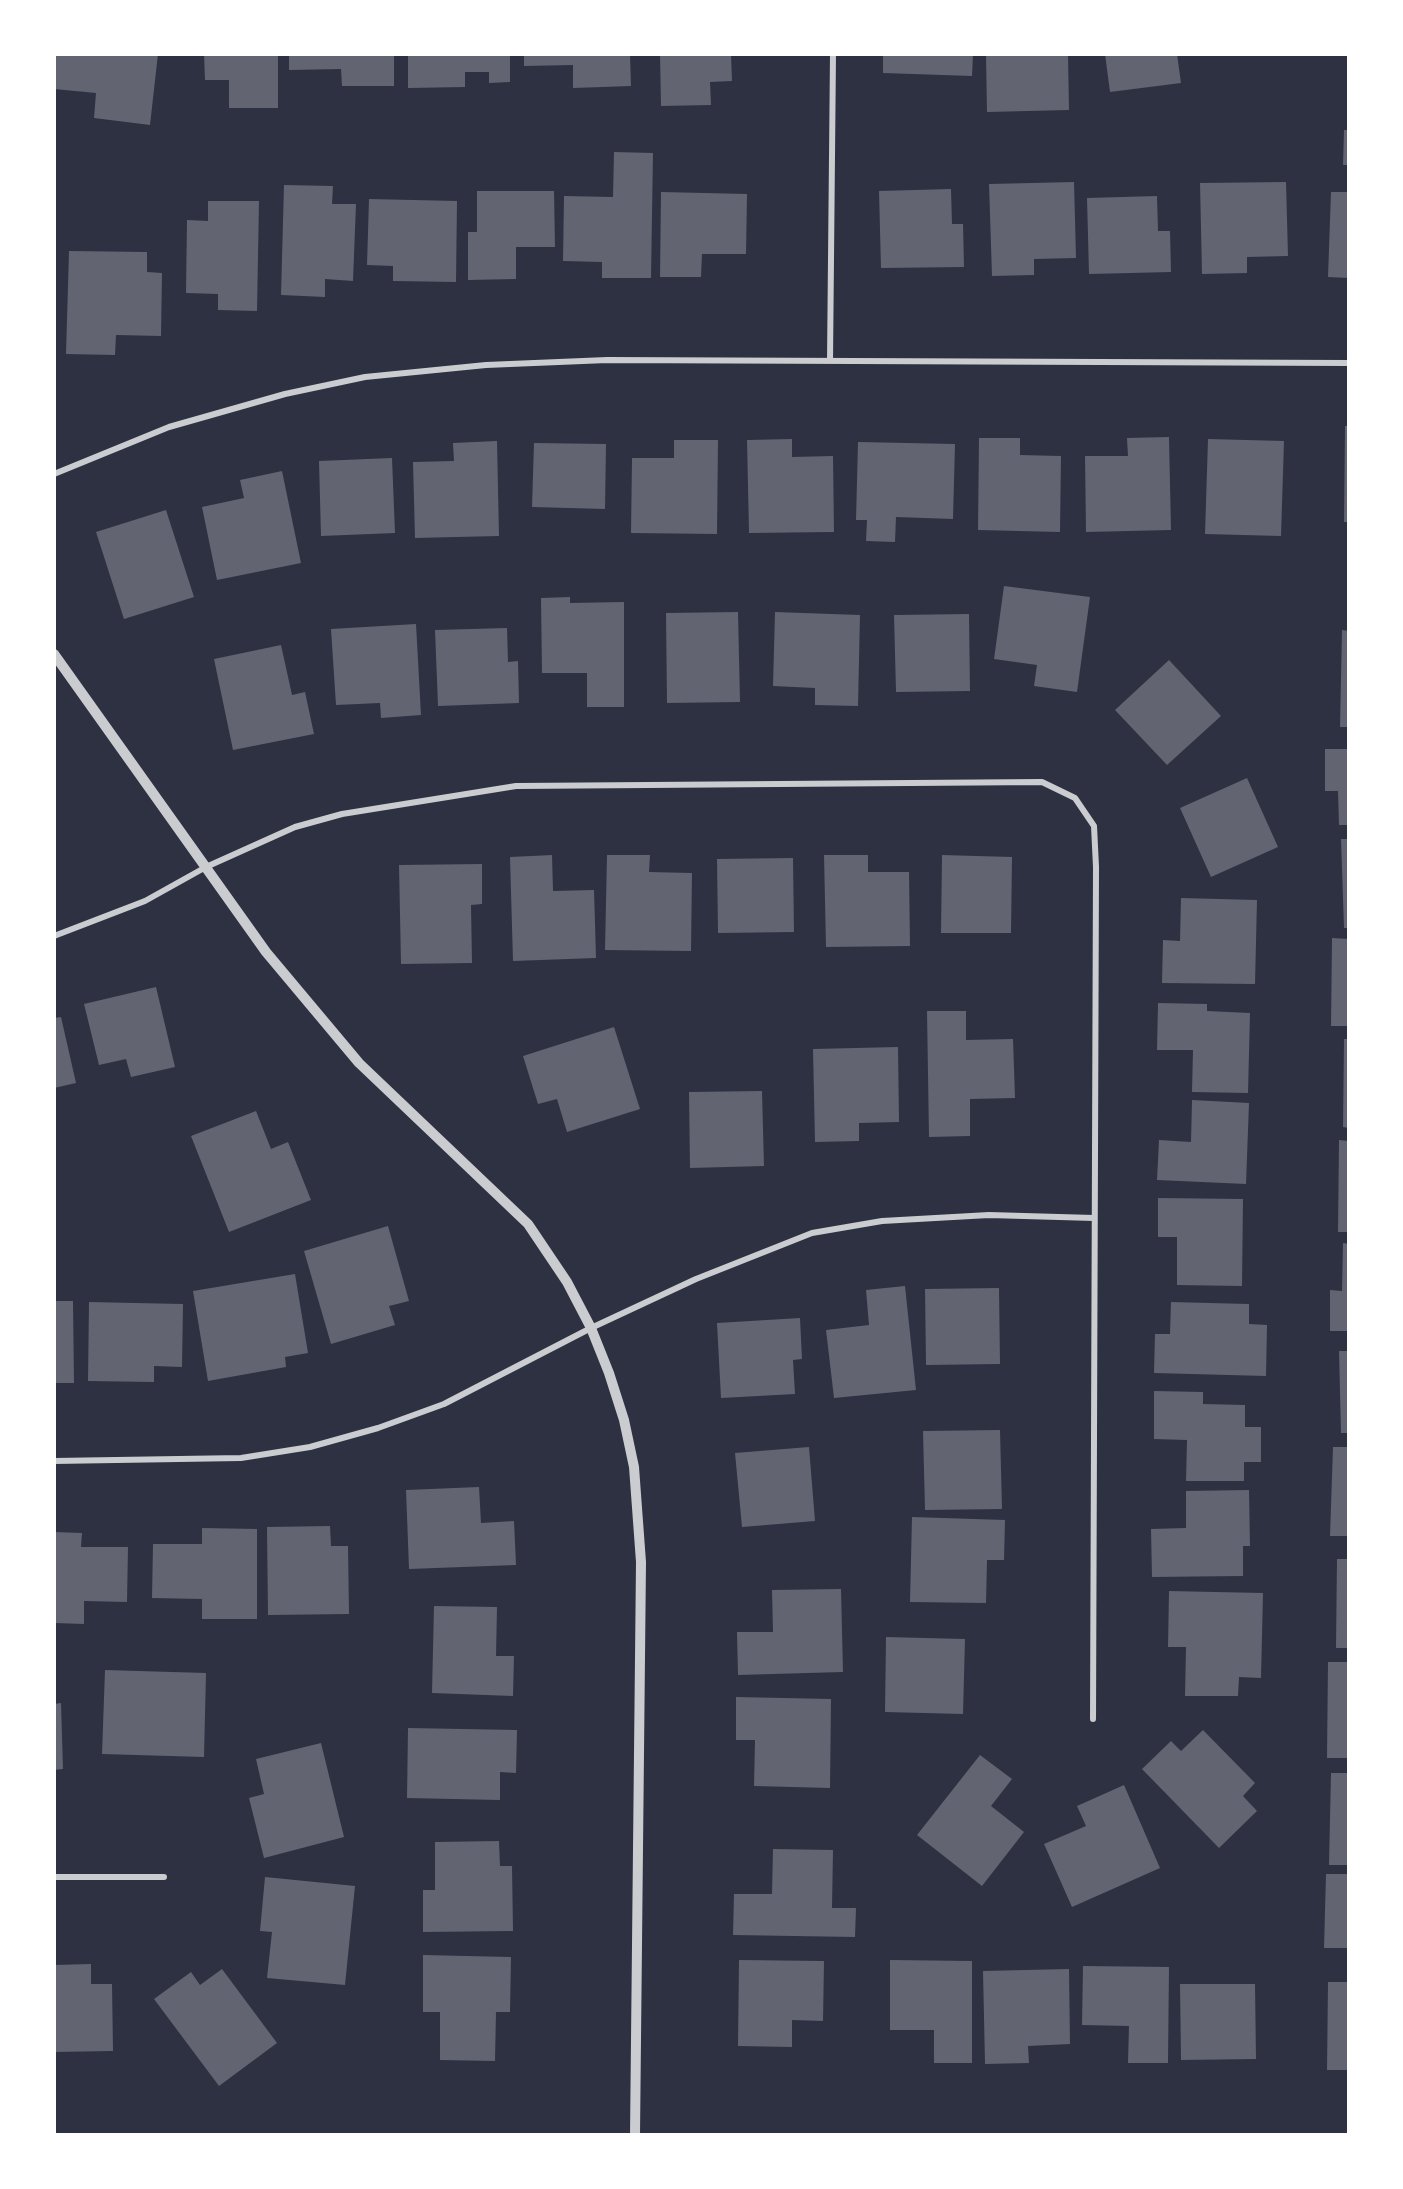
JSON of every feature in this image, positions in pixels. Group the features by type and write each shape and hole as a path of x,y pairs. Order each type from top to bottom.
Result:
{"street":[{"path":"830,361 832,54"},
{"path":"54,474 208,414 364,377 486,365 607,360 1349,363"},
{"path":"54,654 266,952 359,1063 528,1224 567,1282 591,1328 624,1420 634,1467 639,1513 635,2135"},
{"path":"54,936 145,901 206,867 295,827 342,814 516,786 1042,782 1075,798 1094,826 1095,846 1093,1719"},
{"path":"54,1461 241,1458 310,1447 378,1428 444,1404 591,1328 696,1279 812,1233 882,1221 989,1215 1094,1218"},
{"path":"54,1877 164,1877"}],"building":[{"path":"54,54 158,54 150,125 94,118 96,93 54,89"},
{"path":"204,54 278,54 278,108 229,108 229,80 205,80"},
{"path":"289,54 394,54 394,86 342,86 341,69 289,70"},
{"path":"408,54 510,54 510,82 489,83 489,72 465,72 465,87 408,88"},
{"path":"524,54 630,54 631,86 573,88 573,65 524,66"},
{"path":"660,54 731,54 732,81 710,82 711,105 661,106"},
{"path":"883,54 973,54 972,76 883,73"},
{"path":"986,54 1068,54 1069,110 987,112"},
{"path":"1105,54 1177,54 1181,83 1110,92"},
{"path":"1344,130 1349,130 1349,165 1343,165"},
{"path":"614,152 653,153 651,278 602,278 602,262 563,261 564,196 613,197"},
{"path":"1074,182 1076,258 1034,259 1034,275 992,276 989,184"},
{"path":"1286,182 1288,256 1247,257 1247,273 1202,274 1200,183"},
{"path":"284,185 333,186 332,204 356,204 353,281 325,279 325,297 281,295"},
{"path":"951,189 952,224 963,224 964,267 881,268 879,191"},
{"path":"477,191 554,191 555,247 516,247 516,279 468,280 468,232 477,232"},
{"path":"661,192 747,194 746,254 702,254 701,277 660,277"},
{"path":"1331,192 1349,192 1349,278 1328,277"},
{"path":"1157,196 1158,231 1170,231 1171,272 1089,274 1087,198"},
{"path":"369,199 457,201 456,282 393,281 393,266 367,265"},
{"path":"208,201 259,201 257,311 218,310 218,294 186,293 187,220 208,221"},
{"path":"69,251 147,252 147,272 162,273 161,336 116,335 115,355 66,354"},
{"path":"1345,426 1349,426 1349,522 1344,522"},
{"path":"1169,437 1171,530 1086,532 1085,456 1128,456 1127,438"},
{"path":"979,438 1020,438 1020,455 1061,456 1060,532 978,530"},
{"path":"792,439 792,457 833,456 834,532 749,533 747,440"},
{"path":"1208,439 1284,441 1281,536 1205,534"},
{"path":"674,440 718,440 717,534 631,533 632,458 674,458"},
{"path":"497,441 499,536 415,538 413,462 454,461 453,443"},
{"path":"858,442 955,444 953,519 896,517 895,542 866,541 867,520 856,520"},
{"path":"534,443 606,444 605,509 532,507"},
{"path":"392,458 395,533 321,536 319,461"},
{"path":"282,471 301,563 217,580 202,507 244,498 240,480"},
{"path":"166,510 194,597 124,619 96,532"},
{"path":"1004,586 1090,597 1077,692 1034,686 1037,665 994,659"},
{"path":"570,597 570,603 624,602 624,707 587,707 587,673 542,673 541,598"},
{"path":"738,612 740,702 667,703 666,613"},
{"path":"775,612 860,615 858,706 815,705 815,688 773,686"},
{"path":"969,614 970,691 896,692 894,615"},
{"path":"416,624 421,715 381,718 380,703 336,705 331,629"},
{"path":"507,628 508,662 518,661 519,703 438,706 435,630"},
{"path":"1342,630 1349,631 1349,727 1340,727"},
{"path":"281,645 292,695 305,692 314,734 233,750 214,659"},
{"path":"1169,660 1221,716 1167,765 1115,710"},
{"path":"1325,749 1349,749 1349,825 1339,825 1338,791 1325,791"},
{"path":"1247,778 1278,847 1211,877 1180,808"},
{"path":"1341,839 1349,839 1349,928 1344,928"},
{"path":"552,855 553,891 594,890 596,958 513,961 510,857"},
{"path":"607,855 650,855 649,872 692,873 691,951 605,950"},
{"path":"824,855 868,855 868,872 909,872 910,946 826,947"},
{"path":"942,855 1012,857 1011,933 941,933"},
{"path":"793,858 794,932 718,933 717,859"},
{"path":"482,864 482,904 471,905 472,963 401,964 399,865"},
{"path":"1181,898 1257,900 1255,984 1162,983 1163,940 1180,941"},
{"path":"1332,938 1349,939 1349,1026 1331,1026"},
{"path":"156,987 175,1067 131,1077 126,1059 99,1065 84,1004"},
{"path":"1158,1003 1207,1004 1207,1011 1250,1013 1248,1093 1192,1092 1193,1050 1157,1050"},
{"path":"927,1011 966,1011 966,1040 1013,1039 1015,1098 970,1099 970,1136 929,1137"},
{"path":"61,1017 76,1083 54,1088 54,1018"},
{"path":"614,1027 640,1109 567,1132 557,1099 538,1104 523,1056"},
{"path":"1344,1039 1349,1039 1349,1128 1343,1127"},
{"path":"898,1047 899,1122 859,1123 859,1141 815,1142 813,1049"},
{"path":"762,1091 764,1166 690,1168 689,1092"},
{"path":"1192,1100 1249,1103 1246,1184 1157,1180 1159,1140 1191,1142"},
{"path":"256,1111 271,1149 288,1142 311,1200 229,1232 191,1136"},
{"path":"1339,1140 1349,1141 1349,1232 1338,1232"},
{"path":"1158,1198 1243,1199 1242,1286 1177,1285 1177,1237 1158,1237"},
{"path":"388,1226 409,1301 389,1306 395,1325 331,1344 304,1251"},
{"path":"1343,1243 1349,1244 1349,1331 1330,1331 1330,1290 1342,1291"},
{"path":"295,1274 308,1353 285,1357 286,1367 208,1381 193,1291"},
{"path":"905,1286 916,1390 834,1398 826,1330 869,1325 866,1290"},
{"path":"999,1288 1000,1364 926,1365 925,1289"},
{"path":"54,1301 73,1301 74,1383 54,1383"},
{"path":"89,1302 183,1304 182,1367 154,1366 154,1382 88,1381"},
{"path":"1171,1302 1249,1304 1249,1324 1267,1325 1266,1376 1154,1373 1155,1334 1170,1334"},
{"path":"800,1318 802,1359 793,1360 795,1394 721,1398 717,1323"},
{"path":"1339,1351 1349,1351 1349,1433 1341,1433"},
{"path":"1154,1391 1203,1392 1203,1404 1245,1405 1245,1427 1261,1427 1261,1462 1244,1462 1244,1481 1186,1481 1187,1440 1154,1439"},
{"path":"1000,1430 1002,1509 925,1510 923,1431"},
{"path":"809,1447 815,1521 742,1527 735,1453"},
{"path":"1333,1447 1349,1447 1349,1536 1330,1536"},
{"path":"479,1487 481,1523 514,1521 516,1565 409,1569 406,1490"},
{"path":"1249,1490 1250,1546 1243,1546 1243,1576 1152,1577 1151,1529 1186,1528 1186,1491"},
{"path":"912,1517 1005,1520 1004,1560 987,1560 986,1603 910,1602"},
{"path":"330,1526 331,1546 348,1546 349,1614 268,1615 267,1527"},
{"path":"202,1528 257,1529 257,1619 202,1619 202,1599 152,1598 153,1544 202,1544"},
{"path":"54,1532 82,1533 81,1547 128,1547 127,1602 84,1601 84,1624 54,1623"},
{"path":"1337,1559 1349,1559 1349,1648 1336,1648"},
{"path":"841,1589 843,1672 738,1675 737,1632 773,1632 772,1590"},
{"path":"1169,1591 1263,1593 1261,1678 1239,1677 1238,1696 1185,1696 1186,1647 1168,1647"},
{"path":"434,1606 497,1607 496,1656 514,1656 513,1696 432,1693"},
{"path":"886,1637 965,1639 963,1714 885,1712"},
{"path":"1328,1662 1349,1662 1349,1758 1327,1758"},
{"path":"105,1670 206,1673 204,1757 102,1754"},
{"path":"736,1697 831,1699 830,1788 754,1786 755,1740 736,1740"},
{"path":"61,1703 63,1769 54,1770 54,1704"},
{"path":"408,1728 517,1730 516,1773 500,1772 500,1800 407,1798"},
{"path":"1203,1730 1255,1783 1243,1796 1257,1811 1219,1848 1142,1769 1171,1741 1181,1751"},
{"path":"321,1743 344,1837 264,1858 249,1798 264,1794 256,1759"},
{"path":"980,1755 1012,1779 991,1806 1024,1832 982,1886 917,1835"},
{"path":"1331,1773 1349,1773 1349,1865 1329,1865"},
{"path":"1124,1785 1160,1868 1072,1907 1044,1844 1086,1826 1077,1806"},
{"path":"499,1841 500,1866 512,1866 513,1931 423,1932 423,1890 435,1890 435,1842"},
{"path":"773,1849 833,1850 832,1908 856,1908 855,1937 733,1935 734,1894 772,1894"},
{"path":"1326,1874 1349,1874 1349,1948 1324,1948"},
{"path":"265,1877 355,1886 345,1985 267,1978 272,1932 260,1931"},
{"path":"423,1955 511,1957 510,2012 496,2012 495,2061 440,2060 440,2012 423,2012"},
{"path":"739,1960 824,1961 823,2021 792,2020 792,2047 738,2046"},
{"path":"890,1960 972,1961 972,2063 934,2063 934,2030 890,2030"},
{"path":"91,1964 91,1984 112,1984 113,2051 54,2052 54,1965"},
{"path":"1083,1966 1169,1967 1168,2063 1128,2063 1129,2026 1082,2025"},
{"path":"222,1969 277,2043 219,2086 154,1999 191,1972 200,1985"},
{"path":"1069,1969 1070,2044 1028,2046 1029,2063 985,2064 983,1971"},
{"path":"1328,1982 1349,1982 1349,2070 1327,2070"},
{"path":"1180,1984 1255,1984 1256,2059 1181,2060"}]}
